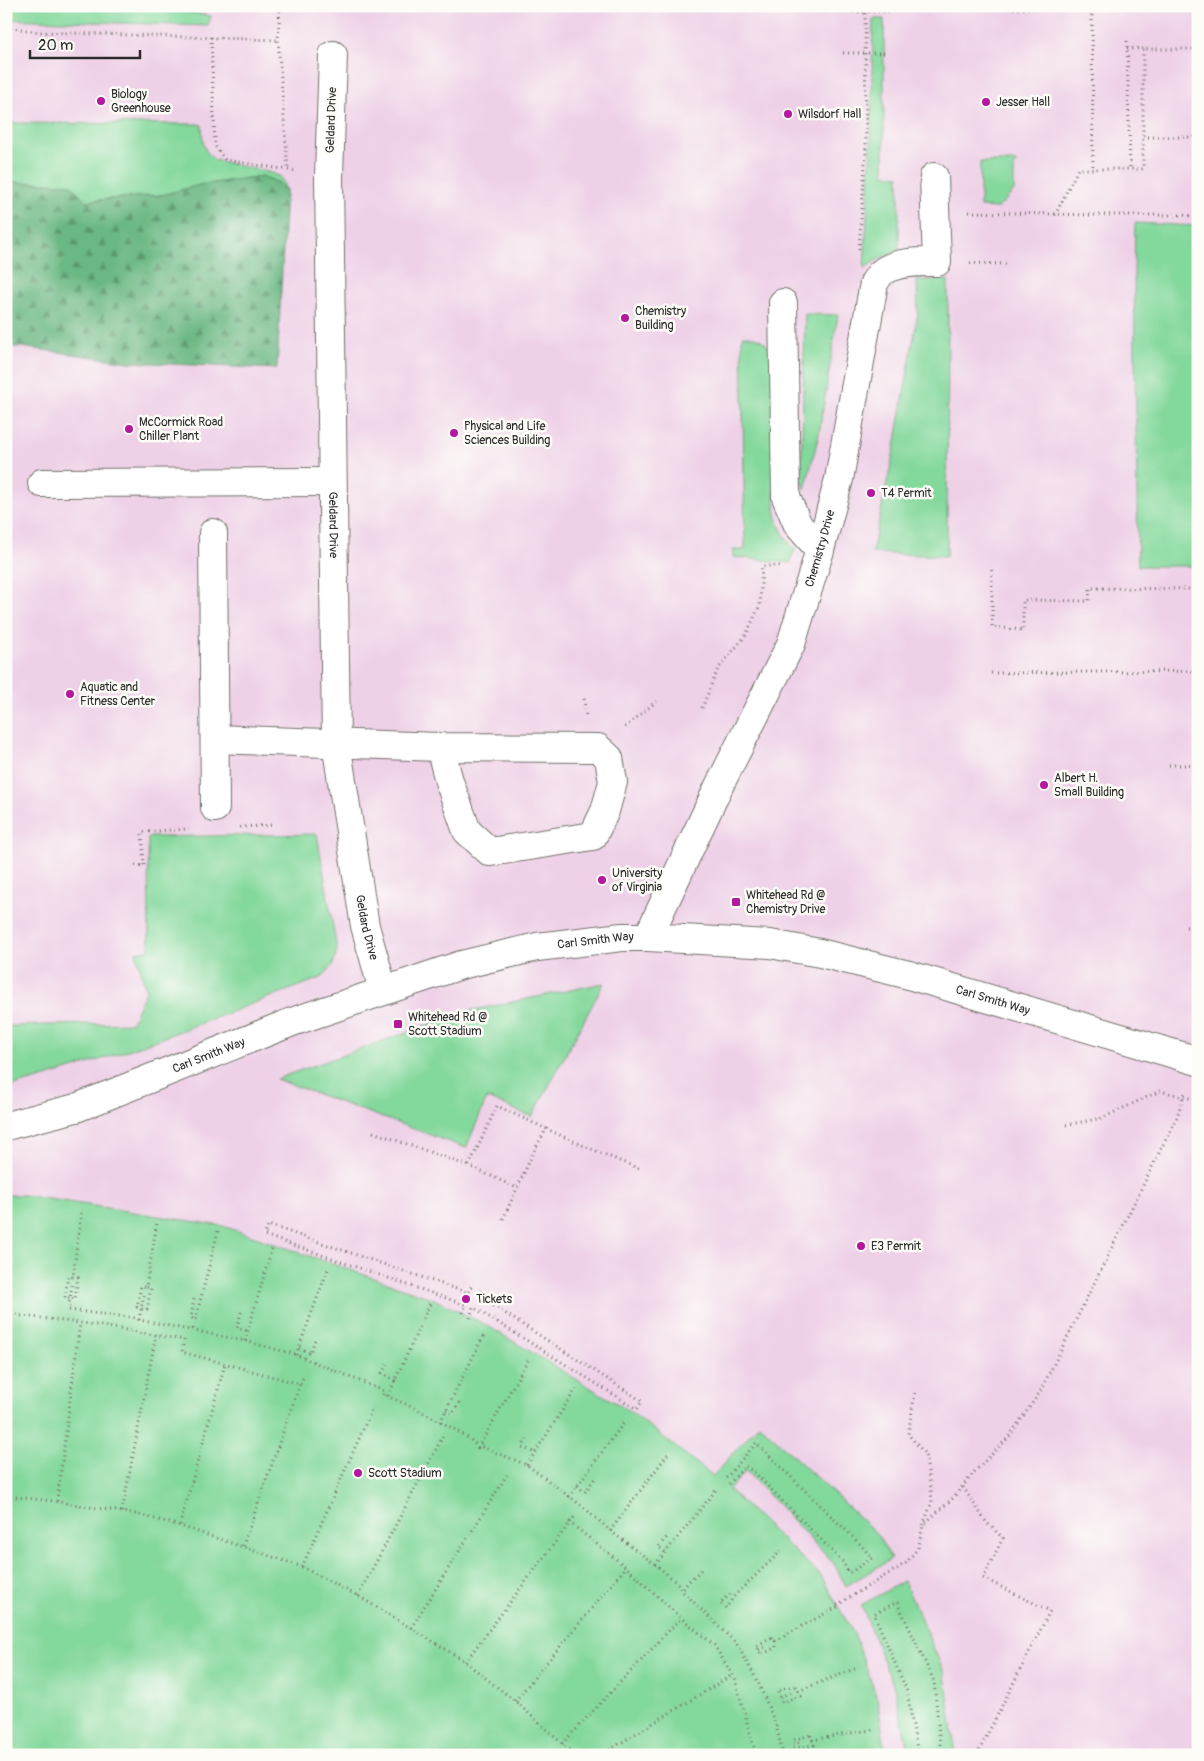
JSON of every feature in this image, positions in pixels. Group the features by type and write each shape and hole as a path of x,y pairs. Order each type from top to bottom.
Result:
{"street":[{"name":"Geldard Drive","path":"333,55 329,176 336,743 365,926 383,990"},
{"path":"874,283 882,272 898,265 914,261 937,262 934,177"},
{"name":"Chemistry Drive","path":"648,937 719,786 791,644 820,550 839,479 874,283"},
{"path":"783,303 786,497 798,526 820,550"},
{"path":"42,483 332,482"},
{"path":"213,533 215,808"},
{"path":"215,739 440,747 598,748 609,758 613,782 605,811 593,836 490,852 466,831 440,747"},
{"name":"Carl Smith Way","path":"6,1126 76,1108 292,1022 461,965 537,948 622,937 770,944 820,953 909,975 1198,1061"}],"path":[{"path":"280,6 278,40 288,170"},
{"path":"865,6 866,150 857,266 874,283"},
{"path":"843,12 1032,8 1092,9 1093,169"},
{"path":"6,27 40,32 278,40"},
{"path":"210,37 216,146 225,160 329,176"},
{"path":"1127,41 1130,169"},
{"path":"1127,48 1198,48"},
{"path":"1055,214 1078,169 1144,169 1143,49"},
{"path":"843,53 886,53"},
{"path":"1143,137 1198,137"},
{"path":"968,221 969,212 1181,215 1198,217"},
{"path":"937,262 1009,264"},
{"path":"702,708 718,669 746,636 760,606 762,566 788,566"},
{"path":"992,570 992,628 1023,630 1023,600 1089,601 1090,588 1198,590"},
{"path":"992,672 1198,671"},
{"path":"622,730 658,700"},
{"path":"1169,765 1198,765"},
{"path":"1186,927 1198,927"},
{"path":"923,1525 952,1499 976,1470 1008,1438 1040,1392 1177,1117 1183,1097 1188,1089"},
{"path":"1066,1126 1102,1118 1160,1091 1198,1100"},
{"path":"469,1166 497,1106 604,1155 641,1169"},
{"path":"502,1219 547,1128"},
{"path":"373,1132 469,1166 517,1188"},
{"path":"73,1277 81,1213"},
{"path":"146,1287 157,1223"},
{"path":"463,1313 466,1305 264,1234 269,1224 468,1293 472,1286"},
{"path":"193,1329 194,1319 218,1232"},
{"path":"245,1341 272,1248"},
{"path":"296,1355 328,1269"},
{"path":"68,1276 73,1277 78,1277 75,1299 65,1298 68,1276"},
{"path":"72,1285 68,1310 136,1318 193,1329 296,1355 384,1391 383,1395 440,1422 476,1443 478,1448"},
{"path":"141,1286 146,1287 151,1288 147,1310 137,1307 141,1286"},
{"path":"470,1318 473,1307 637,1409 642,1402 478,1296 481,1290"},
{"path":"140,1320 144,1295"},
{"path":"194,1299 191,1318 194,1319"},
{"path":"388,1396 430,1304"},
{"path":"241,1312 237,1328 248,1331"},
{"path":"6,1314 80,1323 184,1340 182,1352 300,1384"},
{"path":"57,1502 80,1323"},
{"path":"440,1422 485,1333"},
{"path":"122,1512 156,1335"},
{"path":"299,1348 310,1353 316,1336"},
{"path":"478,1448 528,1360"},
{"path":"180,1526 225,1364"},
{"path":"388,1364 382,1372 396,1381"},
{"path":"243,1546 303,1378"},
{"path":"527,1465 576,1389"},
{"path":"775,1641 838,1606 906,1563 918,1548 923,1525 932,1502 925,1454 908,1434 915,1393"},
{"path":"446,1410 452,1414 461,1400"},
{"path":"302,1567 373,1407"},
{"path":"569,1497 625,1421"},
{"path":"358,1596 443,1436"},
{"path":"527,1439 522,1447 535,1453"},
{"path":"726,1478 756,1443 862,1545 872,1558 849,1572 842,1561 754,1472 745,1466 729,1484"},
{"path":"478,1448 482,1447 527,1465 581,1505 610,1531 678,1584 682,1591 736,1642 762,1691 776,1725 783,1755"},
{"path":"610,1531 670,1451"},
{"path":"411,1628 507,1475"},
{"path":"577,1486 585,1492 595,1478"},
{"path":"962,1487 986,1522 1004,1538 983,1578 1050,1611 977,1755"},
{"path":"655,1565 717,1489"},
{"path":"6,1496 122,1512 180,1526 302,1567 358,1596 465,1662 515,1701 574,1755"},
{"path":"465,1662 568,1522 575,1516"},
{"path":"568,1522 626,1567 681,1618 714,1645 735,1680 756,1754 751,1755"},
{"path":"665,1552 658,1547 668,1536"},
{"path":"730,1594 720,1603 726,1608 735,1595 781,1551"},
{"path":"515,1701 626,1567"},
{"path":"682,1591 687,1583 701,1570"},
{"path":"918,1755 907,1690 874,1614 898,1602 934,1681 941,1755"},
{"path":"562,1744 681,1618"},
{"path":"772,1637 776,1647 761,1655 759,1650 756,1646 772,1637"},
{"path":"759,1650 766,1646"},
{"path":"798,1691 857,1668"},
{"path":"603,1754 732,1675"},
{"path":"796,1686 800,1696 782,1702 780,1697 777,1690 796,1686"},
{"path":"780,1697 791,1692"},
{"path":"812,1740 876,1729"},
{"path":"811,1735 814,1745 794,1748 793,1744 792,1740 811,1735"},
{"path":"793,1744 803,1741"}],"shaded area":[{"name":"University of Virginia","path":"6,6 1198,6 1198,1755 6,1755"}],"green space":[{"path":"6,6 153,6 211,16 208,26 6,19"},
{"path":"873,19 884,19 884,174 899,176 899,250 864,268 871,146"},
{"path":"6,123 202,125 205,148 215,160 272,173 281,177 286,191 279,183 262,176 200,185 162,195 86,201 69,184 6,182"},
{"path":"980,162 1016,162 1014,168 1014,191 998,208 980,207"},
{"path":"262,176 279,183 286,191 277,369 129,362 21,347 6,347 6,182 70,184 86,201 162,195 200,185"},
{"path":"1135,223 1198,226 1198,566 1138,566"},
{"path":"917,280 948,280 947,556 872,553 896,441 918,312"},
{"path":"805,314 838,315 819,434 805,489 801,479"},
{"path":"742,336 759,339 767,345 775,360 775,507 781,530 795,549 790,563 733,557 733,550 745,550"},
{"path":"317,834 337,950 333,965 321,978 126,1051 6,1088 6,1026 131,1023 146,991 136,952 149,950 148,837"},
{"path":"604,983 532,1117 487,1098 466,1148 276,1079 464,1012"},
{"name":"Scott Stadium","path":"6,1195 23,1195 223,1226 434,1299 486,1325 631,1412 713,1476 759,1424 877,1534 891,1559 846,1586 834,1564 746,1471 729,1490 821,1576 855,1636 877,1698 886,1755 6,1755"},
{"path":"904,1581 945,1674 956,1755 909,1755 895,1690 861,1605"}],"place":[{"name":"Biology Greenhouse","path":"101,101"},
{"name":"Jesser Hall","path":"986,102"},
{"name":"Wilsdorf Hall","path":"788,114"},
{"name":"Chemistry Building","path":"625,318"},
{"name":"McCormick Road Chiller Plant","path":"129,429"},
{"name":"Physical and Life Sciences Building","path":"454,433"},
{"name":"T4 Permit","path":"871,493"},
{"name":"Aquatic and Fitness Center","path":"70,694"},
{"name":"Albert H. Small Building","path":"1044,785"},
{"name":"University of Virginia","path":"602,880"},
{"name":"Whitehead Rd @ Chemistry Drive","path":"736,902"},
{"name":"Whitehead Rd @ Scott Stadium","path":"398,1024"},
{"name":"E3 Permit","path":"861,1246"},
{"name":"Tickets","path":"466,1299"},
{"name":"Scott Stadium","path":"358,1473"}]}
